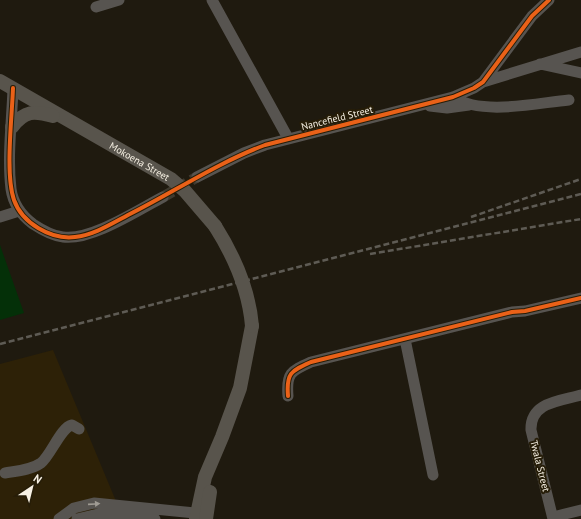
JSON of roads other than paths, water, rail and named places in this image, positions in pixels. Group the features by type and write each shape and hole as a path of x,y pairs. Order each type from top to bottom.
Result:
{"main road":[{"name":"Mokoena Street","path":"0,81 171,179 186,192 215,226 228,246 237,266 249,305 252,326 252,375 246,395 201,513"},
{"path":"12,127 23,115 30,113 67,119"}],"street":[{"path":"96,7 119,0"},
{"path":"212,0 288,138"},
{"path":"483,82 532,16 549,0"},
{"path":"483,82 581,52"},
{"path":"539,64 581,73"},
{"name":"Nancefield Street","path":"197,177 244,153 288,138 453,97 474,88 483,82"},
{"path":"13,88 12,189 19,211 28,220 50,234 62,237 74,237 94,232 163,197"},
{"path":"453,97 469,105"},
{"path":"424,105 447,108 469,105 508,106 569,100"},
{"path":"0,217 19,211"},
{"path":"512,312 523,305 581,290"},
{"path":"288,396 287,379 294,370 311,362 512,312 525,312 581,298"},
{"path":"405,339 433,475"},
{"name":"Twala Street","path":"581,395 546,404 534,415 531,430 553,518 581,510"},
{"path":"5,473 27,469 41,463 66,428 72,425 79,429"},
{"path":"59,519 74,508 94,503 119,504 170,511 201,513"},
{"path":"77,519 98,514 155,519"}],"tunnel":[{"path":"163,197 197,177"}],"railway":[{"path":"471,217 581,179"},
{"path":"0,344 581,194"},
{"path":"370,254 581,219"}]}
